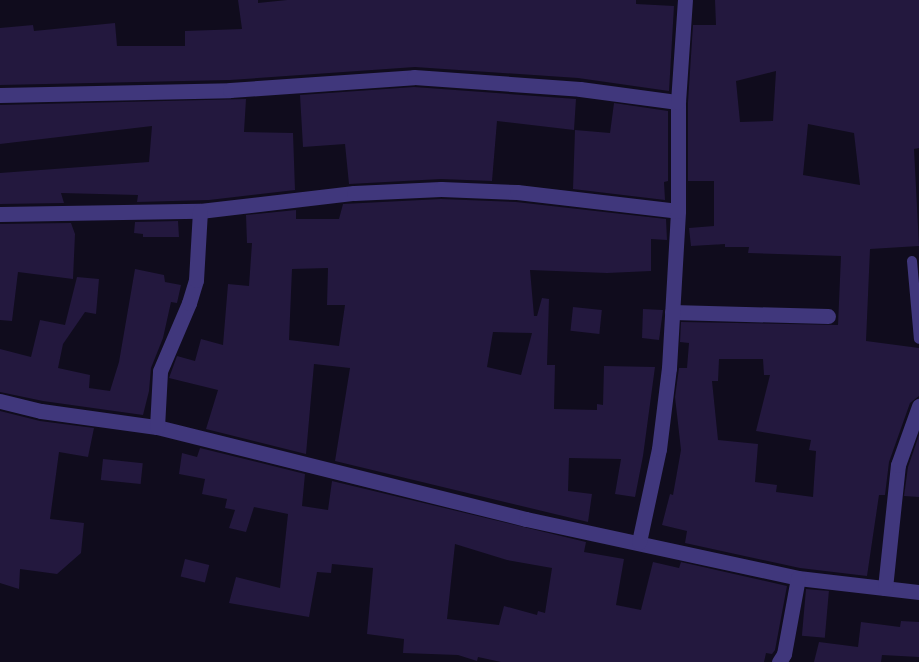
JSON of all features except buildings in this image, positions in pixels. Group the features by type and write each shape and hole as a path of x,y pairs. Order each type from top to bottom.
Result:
{"street":[{"path":"639,542 659,449 669,368 678,211 678,102 685,0"},
{"path":"0,95 230,90 414,77 571,88 678,102"},
{"path":"0,214 200,211 354,193 441,189 517,192 678,211"},
{"path":"157,427 160,370 196,280 200,211"},
{"path":"672,312 828,316"},
{"path":"0,401 41,411 157,427 526,519 798,578 919,592"},
{"path":"885,588 898,465 919,406"},
{"path":"779,662 784,654 798,578"}],"lane":[{"path":"912,261 919,339"}]}
